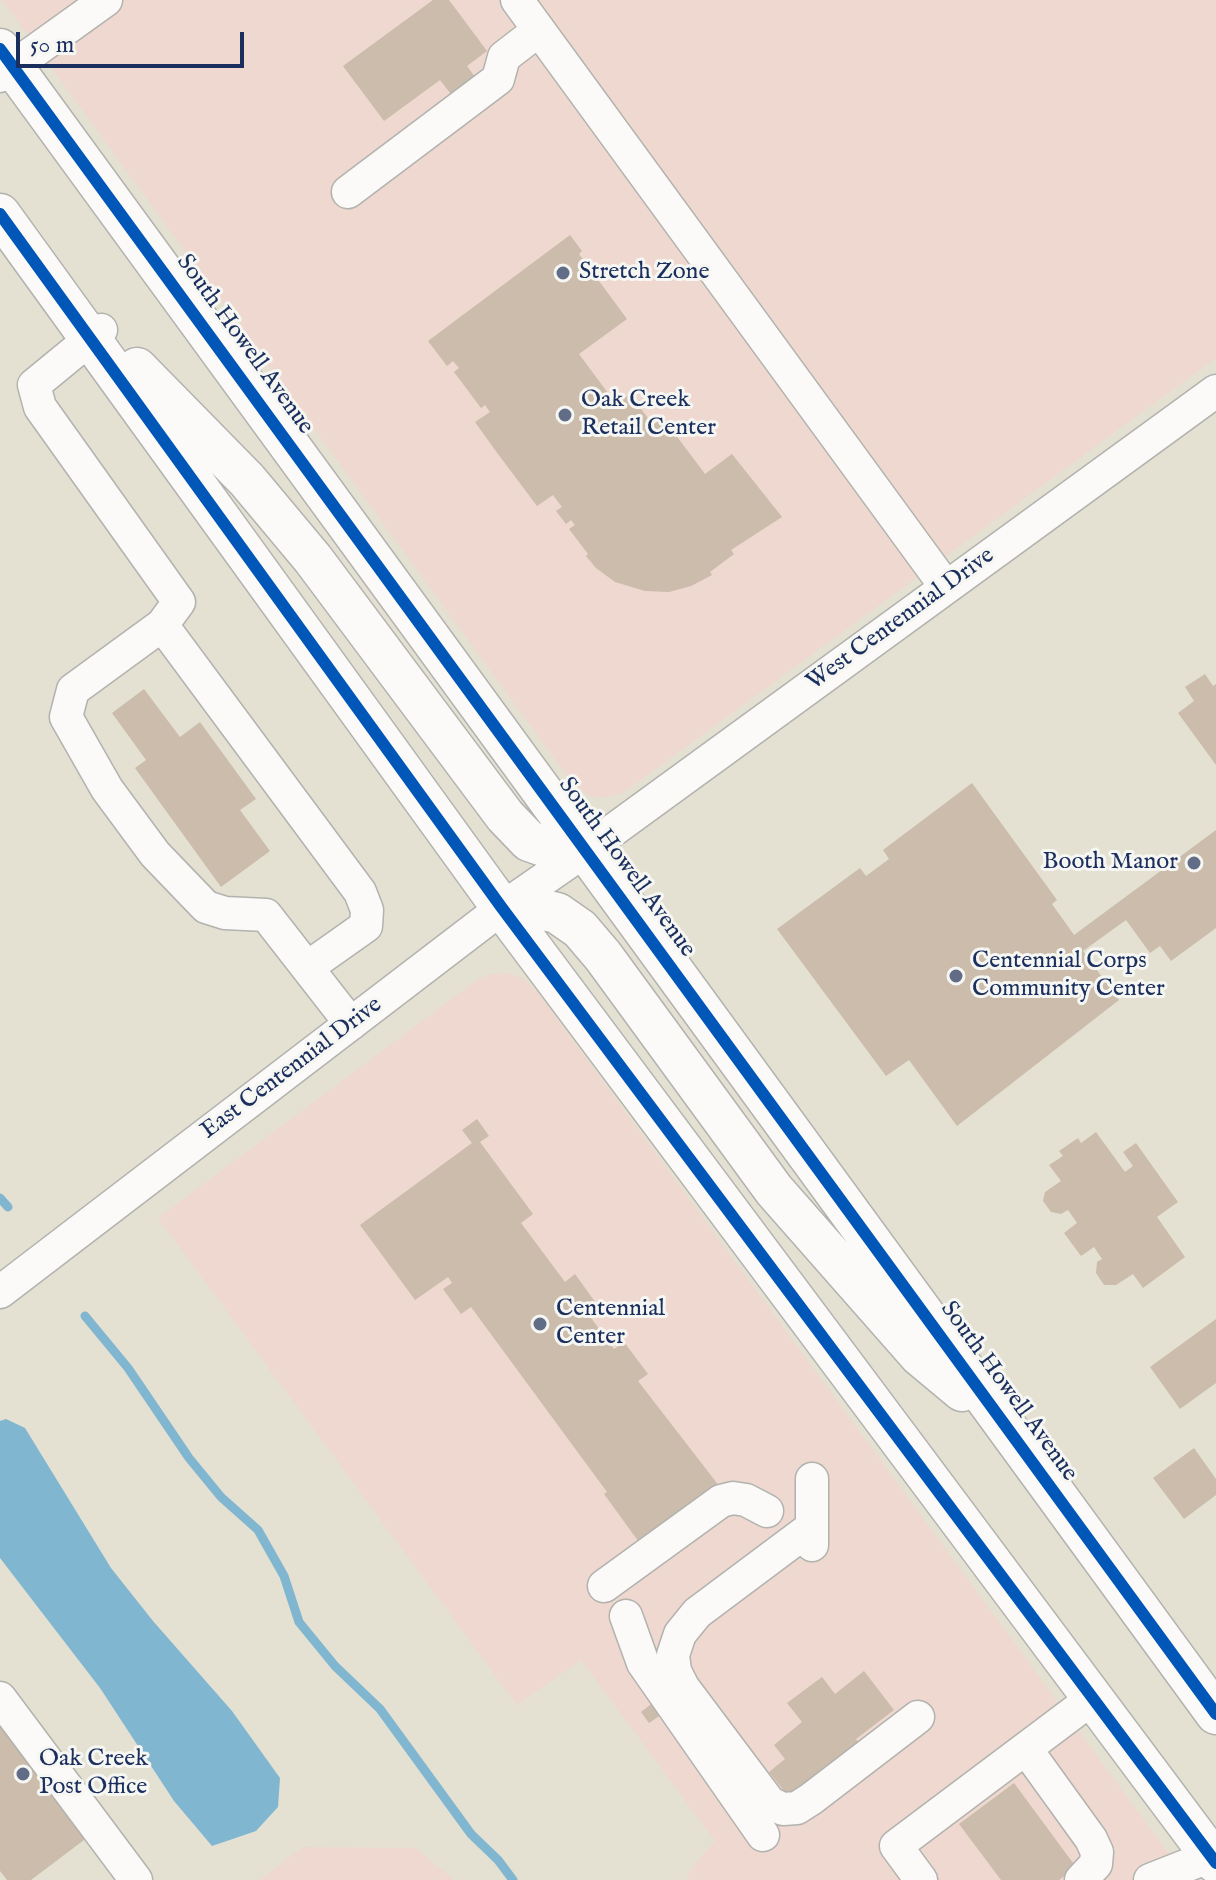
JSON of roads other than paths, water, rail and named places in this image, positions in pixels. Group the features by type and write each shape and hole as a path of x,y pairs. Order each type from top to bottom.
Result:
{"main road":[{"name":"South Howell Avenue","path":"4,64 586,850 1216,1714"},
{"path":"0,214 39,267 96,334 502,908 1093,1698 1211,1864"},
{"path":"96,334 247,480 313,559 505,816 529,841 555,850 586,850"},
{"path":"502,908 530,907 557,913 580,929 774,1190 920,1356 1006,1426"}],"street":[{"path":"4,64 106,0"},
{"path":"517,0 946,587"},
{"path":"342,183 498,79 504,57 539,30"},
{"path":"96,334 34,385 40,407 179,602 162,625 73,690 66,717 107,789 155,854 206,907 225,913 266,915 351,1024"},
{"name":"West Centennial Drive","path":"586,850 1216,391"},
{"path":"162,625 360,892 367,910 366,926 308,967"},
{"name":"East Centennial Drive","path":"0,1292 502,908 586,850"},
{"path":"812,1479 812,1540 697,1613 680,1634 673,1655 675,1671 683,1687 770,1803 783,1809 797,1808 811,1799 918,1717"},
{"path":"604,1586 721,1501 733,1498 746,1500 767,1511"},
{"path":"626,1616 643,1663 763,1835"},
{"path":"0,1698 136,1880"},
{"path":"921,1880 896,1846 1093,1698"},
{"path":"1026,1749 1091,1839 1097,1852 1096,1864 1081,1880"},
{"path":"1150,1880 1155,1876 1211,1864"}],"water":[{"path":"6,1419 25,1428 111,1568 232,1711 280,1778 278,1807 256,1831 212,1846 174,1801 100,1688 0,1558 0,1421"}],"waterway":[{"path":"0,1198 8,1207"},
{"path":"85,1316 128,1368 189,1458 221,1497 258,1530 284,1576 299,1622 335,1666 380,1709 471,1834 498,1860 513,1880"}],"place":[{"name":"Stretch Zone","path":"563,273"},
{"name":"Oak Creek Retail Center","path":"565,415"},
{"name":"Booth Manor","path":"1194,863"},
{"name":"Centennial Corps Community Center","path":"956,976"},
{"name":"Centennial Center","path":"540,1324"},
{"name":"Oak Creek Post Office","path":"23,1774"}]}
